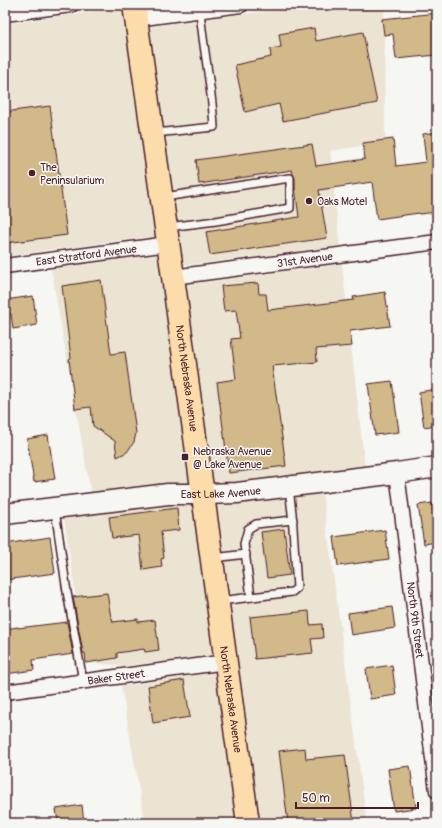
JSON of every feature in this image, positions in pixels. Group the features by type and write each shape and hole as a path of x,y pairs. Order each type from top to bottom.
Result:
{"main road":[{"name":"North Nebraska Avenue","path":"135,12 162,197 248,823"}],"street":[{"path":"5,14 71,5"},
{"path":"135,12 200,10 240,5"},
{"name":"East Stratford Avenue","path":"5,266 167,236"},
{"name":"31st Avenue","path":"173,277 437,242"},
{"name":"East Lake Avenue","path":"5,514 168,494 237,493 437,467"},
{"name":"North 9th Street","path":"397,473 437,791"},
{"name":"Baker Street","path":"5,692 226,662"}],"lane":[{"path":"152,134 214,126 200,10"},
{"path":"162,197 290,178 290,208 216,221 167,236"},
{"path":"218,601 292,592 297,588 293,520 288,486"},
{"path":"55,508 67,592 83,681"},
{"path":"251,597 244,544 248,529 256,524 293,520"},
{"path":"212,559 246,554"}],"shaded area":[{"path":"311,5 384,5 385,142 330,151 340,246 180,266 146,27"},
{"path":"126,7 159,236 5,256 5,24"},
{"path":"161,254 193,485 91,494 51,269"},
{"path":"342,264 365,468 236,483 210,484 182,285"},
{"path":"322,492 367,823 257,823 213,503"},
{"path":"169,503 196,504 217,654 118,667 118,665 86,663 64,518 94,514 95,512"},
{"path":"219,672 240,823 145,823 121,686"}],"building":[{"path":"437,13 437,55 396,59 393,34 384,35 382,19"},
{"path":"314,28 316,41 363,32 377,103 283,121 279,104 245,112 235,65 271,57 270,49 281,47 279,34"},
{"name":"The Peninsularium","path":"50,106 67,235 6,243 5,112"},
{"path":"437,132 437,212 377,219 372,182 319,190 327,238 210,255 206,232 299,217 295,178 292,170 199,184 196,160 312,144 316,166 365,159 363,143 393,139 396,166 426,162 423,134"},
{"path":"101,280 111,354 125,352 136,433 134,442 127,452 117,457 115,441 93,426 91,407 75,409 69,359 71,358 62,286"},
{"path":"258,283 259,294 266,294 268,310 354,300 353,297 385,292 390,326 350,331 352,346 316,349 317,362 272,366 286,466 229,473 217,382 236,379 231,339 240,338 236,310 224,311 221,286"},
{"path":"33,296 37,325 13,329 11,314 5,315 5,300"},
{"path":"392,381 399,432 375,435 368,384"},
{"path":"437,389 437,425 424,427 419,392"},
{"path":"48,435 55,479 34,482 27,439"},
{"path":"432,503 434,516 437,515 437,542 424,544 418,505"},
{"path":"177,508 179,530 161,532 164,558 161,559 162,567 143,570 139,535 112,538 109,517"},
{"path":"284,529 290,575 267,578 261,532"},
{"path":"385,530 389,559 338,566 334,537"},
{"path":"50,537 55,573 5,580 5,544"},
{"path":"107,593 113,622 138,619 138,622 155,620 159,650 145,652 144,649 117,653 117,658 86,663 73,597"},
{"path":"392,607 395,628 351,635 348,613"},
{"path":"309,611 310,625 322,624 323,638 311,639 313,653 255,659 250,617"},
{"path":"67,622 73,654 33,660 34,670 5,674 5,629"},
{"path":"392,665 396,695 370,699 366,669"},
{"path":"184,680 190,717 153,723 148,686"},
{"path":"305,748 306,759 345,755 354,823 288,823 279,751"},
{"path":"410,766 416,808 394,811 388,769"},
{"path":"82,805 84,823 58,823 56,809"}],"place":[{"name":"The Peninsularium","path":"32,173"},
{"name":"Oaks Motel","path":"309,201"},
{"name":"Nebraska Avenue @ Lake Avenue","path":"185,457"}]}
